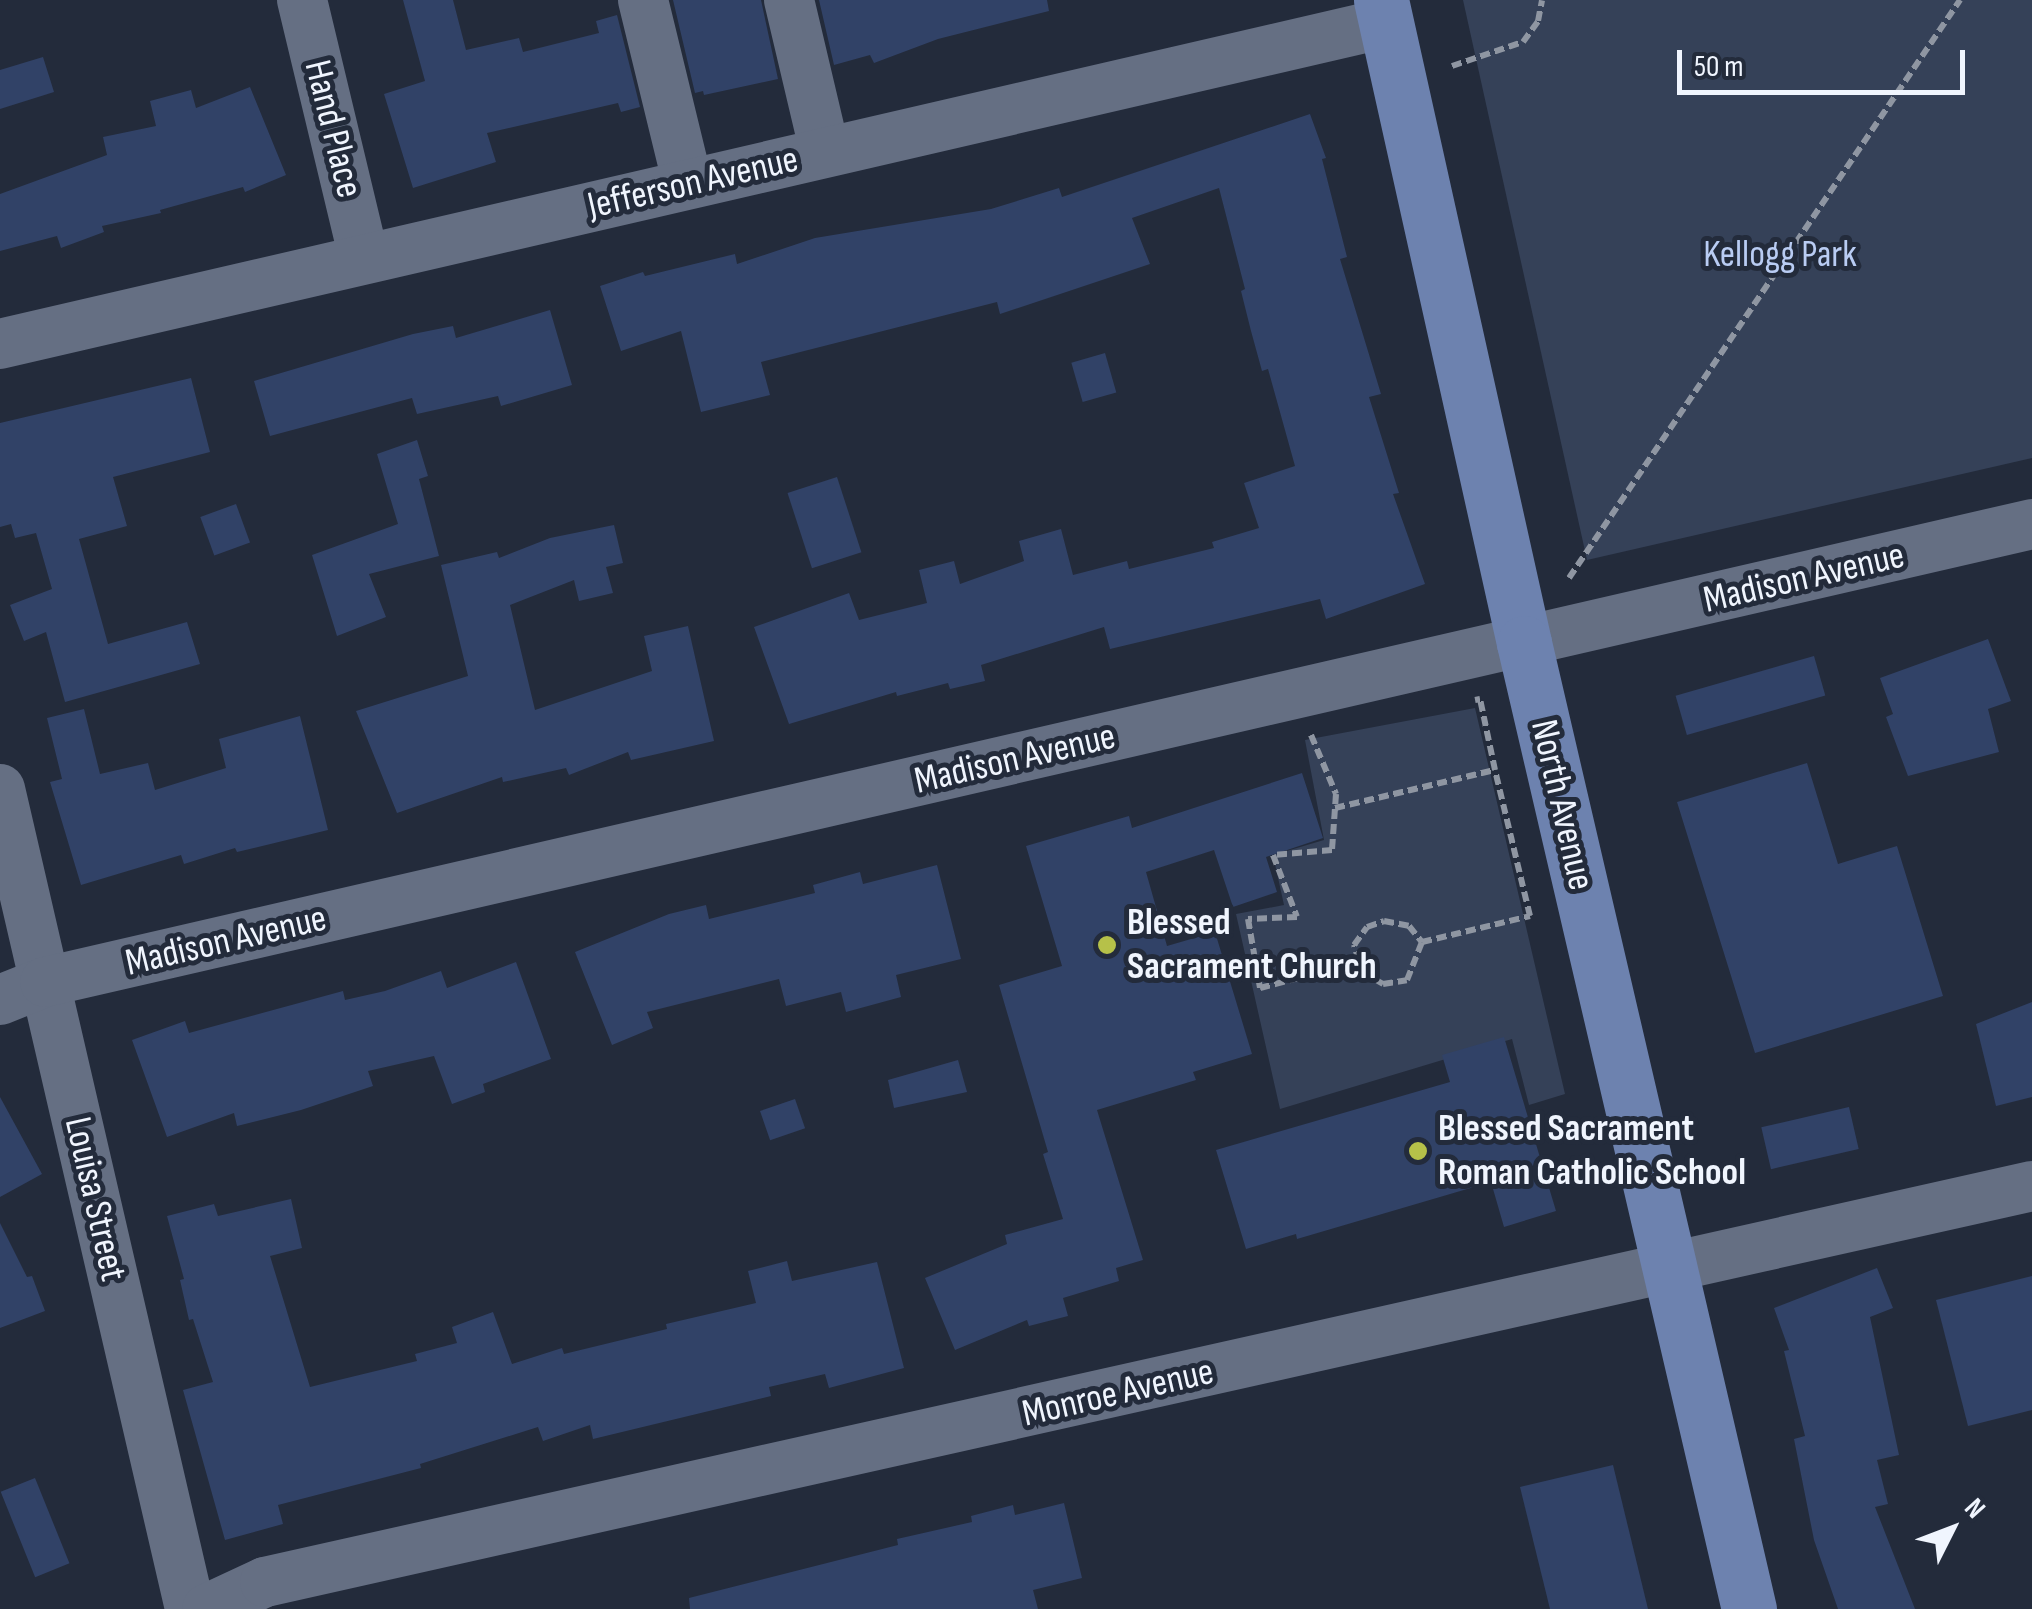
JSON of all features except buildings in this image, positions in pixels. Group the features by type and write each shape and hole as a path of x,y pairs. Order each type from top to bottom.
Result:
{"main road":[{"name":"North Avenue","path":"1384,12 1524,643 1749,1609"}],"street":[{"name":"Hand Place","path":"302,0 364,258"},
{"path":"643,0 688,184"},
{"path":"789,0 825,152"},
{"name":"Jefferson Avenue","path":"0,344 825,152 1384,12"},
{"name":"Madison Avenue","path":"22,991 2032,524"},
{"name":"Louisa Street","path":"0,789 22,991 190,1609"},
{"name":"Monroe Avenue","path":"207,1609 265,1582 1672,1270 2032,1186"}],"path":[{"path":"1452,66 1523,42 1538,21 1542,0"},
{"path":"1569,578 1960,0"},
{"path":"1422,942 1530,916 1480,700 1461,704"},
{"path":"1329,731 1310,735 1336,794 1332,850 1273,855 1297,917 1248,919 1260,988 1359,962"},
{"path":"1335,808 1495,770"},
{"path":"1384,921 1410,926 1422,942 1408,980 1383,984 1364,973 1354,945 1366,926 1384,921"}],"green space":[{"name":"Kellogg Park","path":"1463,0 2032,0 2032,458 1587,560"},
{"path":"1475,708 1565,1094 1529,1105 1512,1039 1280,1109 1236,914 1284,905 1273,855 1324,840 1305,740"}],"place":[{"name":"Blessed Sacrament Church","path":"1107,945"},
{"name":"Blessed Sacrament Roman Catholic School","path":"1418,1151"}]}
